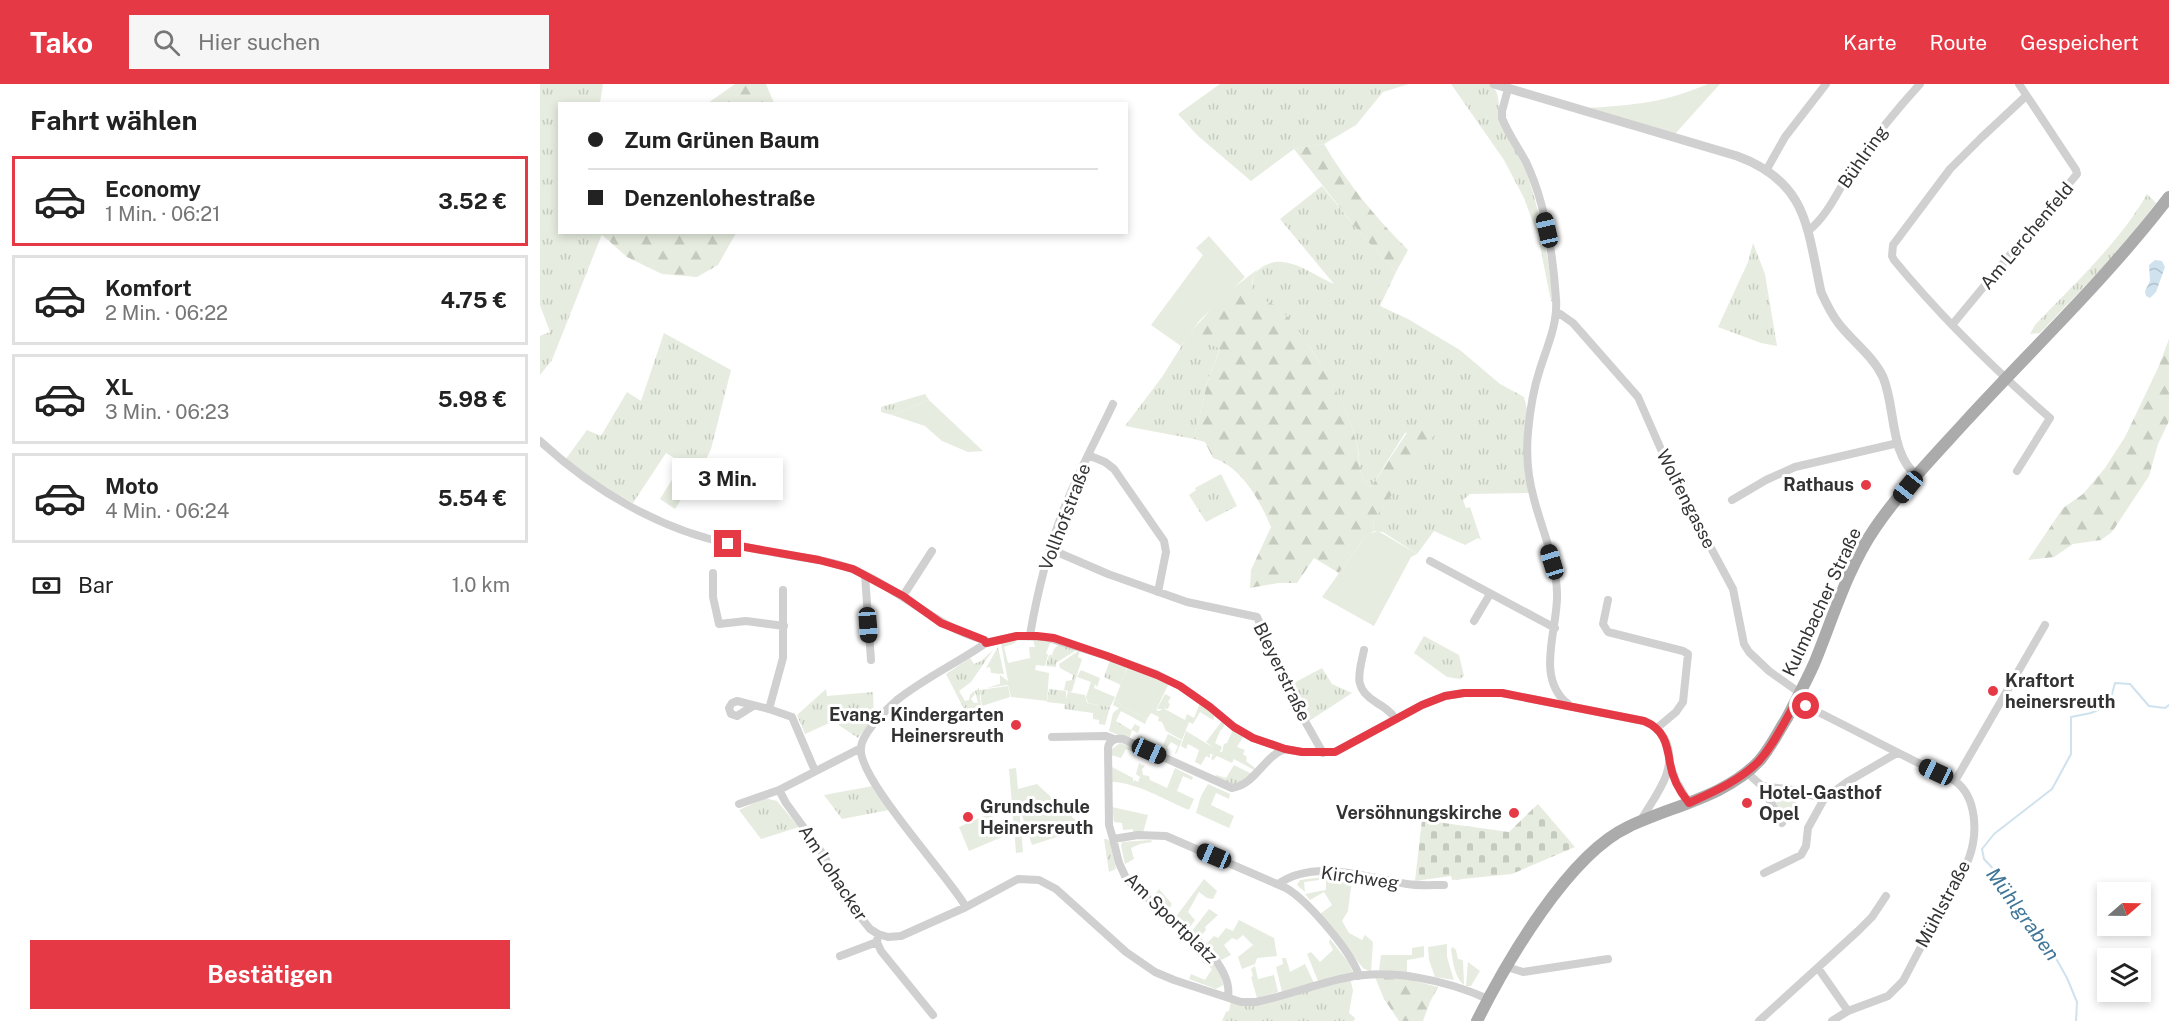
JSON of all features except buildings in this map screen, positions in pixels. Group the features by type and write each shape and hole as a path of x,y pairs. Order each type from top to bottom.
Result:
{"main road":[{"name":"Kulmbacher Straße","path":"1477,1021 1507,967 1545,909 1584,859 1616,834 1718,789 1746,772 1766,751 1798,697 1851,572 1876,526 1917,476 2005,379 2087,295 2169,198"}],"street":[{"path":"1494,84 1737,156 1767,169 1783,183 1794,196 1808,231 1823,297 1840,325 1867,354 1882,375 1898,443 1907,466 1917,476"},
{"path":"1767,169 1785,137 1826,84"},
{"name":"Bühlring","path":"1808,231 1818,222 1883,127 1920,84"},
{"path":"2017,471 2050,418 2005,379 1952,325 1892,256 1893,245 1950,169 2026,96 2019,84"},
{"path":"1508,89 1502,118 1526,163 1540,204 1553,266 1556,311 1552,334 1532,396 1527,451 1533,496 1556,579 1557,603 1550,653 1551,673 1559,696 1569,705"},
{"name":"Am Lerchenfeld","path":"1952,325 2077,174 2026,96"},
{"name":"Wolfengasse","path":"1556,311 1579,329 1638,397 1674,479 1733,589 1744,644 1749,652 1798,697"},
{"name":"Vollhofstraße","path":"1030,635 1039,587 1066,503 1113,404"},
{"path":"540,441 585,479 666,524 728,544 836,564 865,575 903,596 941,623 984,640 986,643"},
{"path":"1732,500 1795,467 1898,443"},
{"path":"1088,455 1105,462 1114,469 1164,541 1166,552 1158,592"},
{"name":"Bleyerstraße","path":"1050,549 1187,602 1257,617 1306,723 1323,753"},
{"path":"903,596 932,551"},
{"path":"1430,561 1555,628"},
{"path":"712,573 713,597 719,624 746,621 784,626"},
{"path":"865,575 871,660"},
{"path":"769,709 782,664 783,590"},
{"path":"1474,621 1490,594"},
{"path":"1608,600 1603,624 1608,632 1683,651 1689,656 1683,702 1676,712 1657,728"},
{"path":"1798,697 1897,753 1955,781 2045,625"},
{"path":"966,907 881,795 862,758 861,748 876,722 899,699 922,682 986,643 1030,635 1054,638 1157,675 1197,697 1243,732 1285,749 1335,752 1395,718 1434,700 1453,694 1476,692 1502,693 1644,721 1657,728 1665,740 1676,781 1689,803"},
{"path":"1364,650 1359,678 1360,689 1395,718"},
{"path":"753,706 787,714 792,718 815,771"},
{"path":"1052,737 1106,736 1122,740 1232,788 1248,783 1273,756 1285,749"},
{"name":"Am Sportplatz","path":"1114,739 1109,743 1108,748 1109,816 1119,863 1126,878 1214,957 1226,980 1228,997"},
{"path":"739,804 779,790 861,748"},
{"path":"1764,873 1801,855 1806,846 1808,828 1824,799 1847,782 1897,753"},
{"path":"1640,822 1665,778 1670,764"},
{"path":"1746,772 1762,786 1782,823"},
{"name":"Mühlstraße","path":"1832,1021 1848,1011 1888,996 1903,981 1969,857 1974,827 1972,810 1968,795 1955,781"},
{"path":"1762,786 1794,790 1824,799"},
{"name":"Am Lohacker","path":"779,790 823,854 847,900 878,938 902,936 966,907 1018,879 1030,879 1045,883 1070,901 1130,955 1155,972 1241,1002 1256,1002 1346,977 1387,975 1466,990 1488,999"},
{"path":"1113,839 1166,836 1278,884 1298,895 1354,963 1359,976"},
{"name":"Kirchweg","path":"1278,884 1300,874 1324,871 1410,884 1444,885"},
{"path":"1759,1021 1818,969 1872,916 1887,896"},
{"path":"840,956 878,938 881,951 933,1015"},
{"path":"1507,967 1523,972 1608,959"},
{"path":"1818,969 1848,1011"}],"green space":[{"path":"540,84 603,84 600,102 558,102 558,234 602,234 552,360 540,375 540,336 550,332 540,305"},
{"path":"735,84 766,84 774,102 709,102"},
{"path":"1220,84 1409,84 1383,92 1356,125 1324,144 1294,149 1251,181 1197,135 1178,114"},
{"path":"1451,84 1490,84 1496,92 1501,122 1526,171 1536,203 1554,302 1551,301 1538,236 1524,198 1504,160"},
{"path":"1708,84 1720,84 1675,134 1586,108 1649,102"},
{"path":"1324,144 1342,173 1363,200 1408,250 1396,272 1360,233 1294,149"},
{"path":"1322,186 1360,233 1396,272 1380,306 1408,319 1460,350 1500,384 1524,397 1527,409 1524,435 1529,493 1470,494 1463,500 1466,508 1470,507 1481,540 1478,538 1465,545 1434,531 1417,554 1383,532 1374,531 1373,521 1437,430 1405,433 1371,487 1367,484 1362,475 1358,449 1348,416 1321,365 1285,315 1253,291 1255,273 1274,262 1294,265 1334,284 1280,219"},
{"path":"2147,194 2156,203 2121,248 2040,333 2030,334 2035,325 2110,246"},
{"path":"601,234 735,234 718,265 697,277 662,274 627,257"},
{"path":"1209,236 1245,277 1200,320 1181,346 1151,325 1203,255 1196,248"},
{"path":"1753,243 1765,274 1777,346 1761,343 1718,327 1748,262"},
{"path":"1258,269 1252,283 1255,294 1276,306 1293,323 1329,378 1354,433 1361,474 1371,487 1408,431 1438,430 1373,521 1374,531 1364,538 1339,573 1314,558 1297,583 1278,583 1250,588 1251,570 1271,527 1249,486 1233,469 1213,458 1205,442 1194,439 1208,380 1220,349 1189,334 1223,296"},
{"path":"664,333 731,370 711,449 699,474 666,453 633,503 565,460 587,430 601,436 627,392 641,401"},
{"path":"1189,334 1220,348 1208,380 1194,439 1125,426 1162,377"},
{"path":"2169,339 2169,421 2158,444 2149,476 2112,532 2101,540 2073,544 2054,557 2028,560 2063,508 2083,494 2105,468 2125,437 2158,368"},
{"path":"925,394 929,400 892,415 881,412 881,407"},
{"path":"929,400 983,451 968,452 942,441 925,426 892,415"},
{"path":"681,465 696,475 675,509 660,499"},
{"path":"1221,474 1237,506 1206,522 1189,495 1196,490 1195,488"},
{"path":"1378,531 1417,554 1411,557 1374,626 1322,597 1364,538"},
{"path":"1424,636 1459,655 1464,676 1460,679 1447,677 1414,653"},
{"path":"1033,639 1051,641 1046,653 1048,655 1045,666 1036,665 1035,670 1049,673 1047,701 1011,697 1008,685 986,688 1000,684 1000,675 1008,681 1001,643 1016,640 1015,643 1004,647 1008,663 1030,658 1029,647 1035,647"},
{"path":"1060,643 1078,649 1056,663 1056,667 1046,666 1049,655 1052,655"},
{"path":"998,647 1004,674 991,673 990,667 986,668"},
{"path":"993,650 971,682 959,691 965,701 969,700 974,691 975,694 971,699 974,703 978,703 975,691 979,688 981,706 965,711 946,674 970,658 974,664 981,661"},
{"path":"1080,650 1078,657 1082,659 1072,691 1069,692 1085,695 1087,703 1110,707 1105,725 1093,719 1093,713 1064,709 1065,704 1047,702 1049,689 1066,691 1066,699 1068,691 1064,690 1066,681 1072,680 1073,675 1060,668 1059,664"},
{"path":"1110,660 1127,667 1121,685 1104,677"},
{"path":"1128,666 1169,683 1156,710 1162,709 1157,709 1165,694 1171,697 1168,702 1170,704 1168,709 1163,708 1185,720 1187,714 1194,718 1200,703 1215,715 1213,720 1200,712 1193,724 1189,722 1182,740 1166,731 1162,722 1158,721 1159,717 1151,713 1147,719 1123,707 1115,699"},
{"path":"1322,668 1332,684 1352,693 1306,723 1288,686"},
{"path":"1081,670 1100,678 1097,687 1095,684 1094,688 1115,697 1110,707 1088,703 1086,697 1091,682 1077,677"},
{"path":"1008,686 1010,697 982,706 980,690"},
{"path":"826,689 827,696 873,692 874,718 858,738 840,726 836,720 805,734 797,715"},
{"path":"1115,699 1123,707 1147,719 1145,724 1121,711 1116,721 1131,730 1135,724 1140,727 1138,733 1132,730 1129,740 1109,731 1113,713 1119,708 1113,705"},
{"path":"1222,721 1225,724 1215,743 1222,747 1220,752 1233,730 1243,737 1237,747 1245,750 1243,754 1247,757 1246,761 1255,768 1254,770 1234,759 1232,763 1217,756 1213,760 1211,759 1213,754 1210,754 1210,758 1206,756 1201,765 1195,762 1199,750 1188,744 1186,749 1181,746 1186,731 1214,748 1206,742"},
{"path":"1168,734 1182,741 1176,754 1178,746 1171,742 1167,748 1163,745"},
{"path":"1139,735 1168,749 1165,756 1135,742"},
{"path":"1120,743 1139,750 1135,753 1126,749 1121,758 1111,755 1112,749"},
{"path":"1139,763 1145,766 1142,769 1143,775 1149,776 1150,780 1167,788 1175,768 1193,777 1192,780 1183,776 1177,791 1194,799 1189,810 1132,785 1112,782 1112,767 1133,778 1133,783 1134,780 1138,782 1140,777 1136,774"},
{"path":"1234,765 1252,774 1236,785 1214,778 1216,775 1226,778"},
{"path":"1016,768 1018,789 1037,784 1084,828 1032,845 1019,806 1023,852 1016,853 1009,769"},
{"path":"1208,784 1230,794 1229,799 1216,793 1211,805 1234,816 1229,828 1196,813 1201,796"},
{"path":"873,786 889,810 842,819 824,795"},
{"path":"1771,790 1801,795 1785,819 1769,793"},
{"path":"765,798 777,801 799,827 761,839 739,810"},
{"path":"1538,804 1575,847 1512,874 1452,880 1451,876 1415,881 1422,820 1509,832"},
{"path":"1112,807 1148,815 1143,833 1133,833 1133,829 1123,830 1122,823 1114,822"},
{"path":"991,813 1002,837 969,851 959,827"},
{"path":"1104,839 1110,842 1116,869 1109,872"},
{"path":"1151,840 1152,842 1131,848 1134,859 1125,864 1122,842"},
{"path":"1332,876 1352,879 1348,911 1342,921 1349,933 1362,940 1365,935 1373,942 1371,972 1363,968 1320,914 1332,905 1324,892 1310,900 1305,894 1326,890 1326,879 1304,882 1305,892 1297,885 1300,880"},
{"path":"1204,879 1217,891 1213,899 1199,892 1188,912 1195,920 1189,928 1175,918"},
{"path":"1159,889 1172,904 1167,913 1152,898"},
{"path":"1209,909 1218,915 1205,927 1206,930 1200,937 1192,931"},
{"path":"1239,920 1274,938 1277,956 1257,958 1255,964 1242,969 1238,957 1253,945 1243,935 1237,940 1232,938 1224,945 1231,955 1221,960 1207,943 1214,936 1218,938 1226,928 1233,931"},
{"path":"1330,939 1349,963 1353,973 1318,981 1307,954 1311,952 1320,962 1333,950"},
{"path":"1447,944 1447,957 1454,980 1435,977 1429,960 1428,947"},
{"path":"1424,946 1424,957 1407,960 1407,973 1379,970 1381,955 1412,955 1412,948"},
{"path":"1453,947 1458,959 1463,960 1464,985 1454,968 1451,949"},
{"path":"1207,956 1220,972 1223,985 1216,989 1189,979 1191,974 1205,980 1212,969 1202,962"},
{"path":"1282,958 1286,958 1290,972 1305,964 1314,983 1282,992 1276,967 1283,964"},
{"path":"1468,962 1480,971 1471,986 1466,986"},
{"path":"1255,966 1258,979 1274,975 1278,992 1257,998 1251,977 1253,976 1251,969"},
{"path":"1375,977 1411,980 1438,987 1423,1021 1399,1021 1384,999"},
{"path":"1350,978 1353,990 1349,1013 1355,1018 1354,1021 1222,1021 1226,1012 1229,1011 1231,1000 1241,1003"}],"water":[{"path":"2155,260 2162,261 2165,267 2156,292 2150,298 2146,296 2145,291 2150,281 2149,265"}],"waterway":[{"name":"Mühlgraben","path":"2076,1021 2077,1002 2067,978 2044,937 2009,886 1984,859 1982,849 1994,834 2052,789 2071,754 2071,717 2091,713 2109,705 2115,683 2130,684 2149,706 2165,708 2169,705"}],"place":[{"name":"Rathaus","path":"1866,485"},
{"name":"Kraftort heinersreuth","path":"1993,691"},
{"name":"Evang. Kindergarten Heinersreuth","path":"1016,725"},
{"name":"Hotel-Gasthof Opel","path":"1747,803"},
{"name":"Versöhnungskirche","path":"1514,813"},
{"name":"Grundschule Heinersreuth","path":"968,817"}],"route":[{"path":"728,544 819,560 853,569 903,596 941,623 984,640 986,643 1030,635 1054,638 1107,656 1180,686 1228,723 1253,738 1302,752 1335,752 1395,718 1453,694 1502,693 1569,705 1654,725 1665,740 1676,781 1689,803 1725,786 1746,772 1766,751 1796,702 1806,706"}]}
